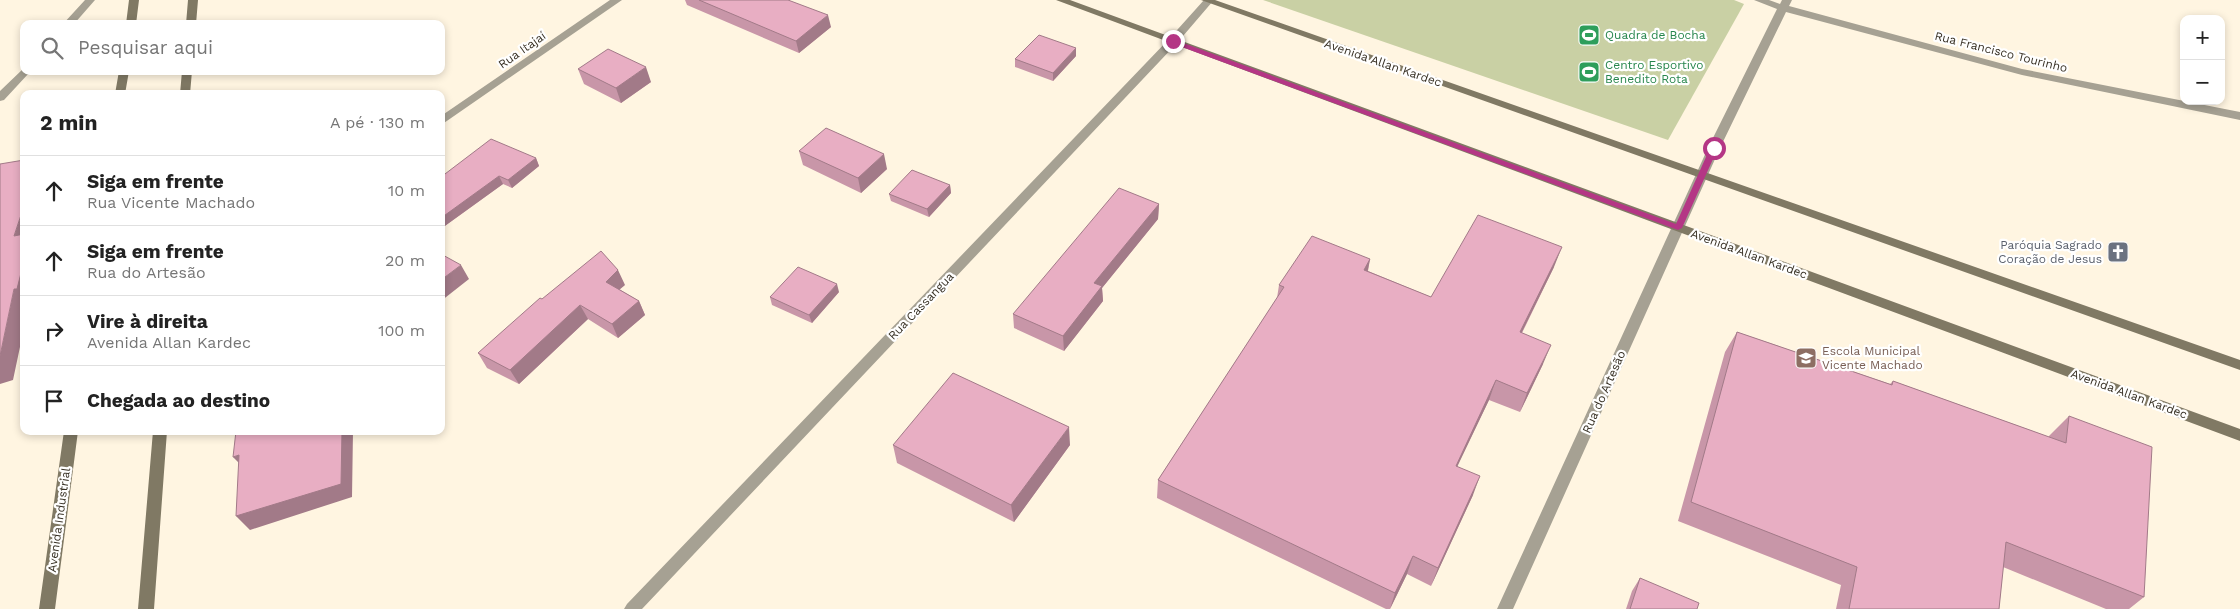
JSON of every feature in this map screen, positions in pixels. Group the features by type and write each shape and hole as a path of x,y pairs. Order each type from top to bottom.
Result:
{"street":[{"path":"72,20 90,0"},
{"path":"132,20 134,0"},
{"path":"191,20 192,0"},
{"name":"Rua Itajaí","path":"445,118 617,0"},
{"name":"Avenida Allan Kardec","path":"1061,0 2240,436"},
{"name":"Avenida Allan Kardec","path":"1207,0 2240,364"},
{"name":"Rua Cassangua","path":"632,609 1173,41 1207,0"},
{"name":"Rua Francisco Tourinho","path":"1760,0 1785,4 2022,72 2240,116"},
{"name":"Rua do Artesão","path":"1505,609 1702,175 1785,4"},
{"path":"0,98 20,75"},
{"path":"121,90 123,75"},
{"path":"185,90 187,75"},
{"name":"Avenida Industrial","path":"47,609 70,435"},
{"path":"147,609 160,435"}],"green space":[{"name":"Centro Esportivo Benedito Rota","path":"1263,0 1734,0 1744,4 1668,140"}],"building":[{"path":"699,0 788,0 828,15 796,41"},
{"path":"1039,35 1076,48 1053,73 1015,59"},
{"path":"608,49 646,67 616,88 578,69"},
{"path":"826,128 884,154 858,178 799,151"},
{"path":"491,139 536,158 508,180 499,176 445,215 445,174"},
{"path":"20,161 20,218 14,236 20,235 20,277 17,289 14,289 0,356 0,164"},
{"path":"912,170 950,185 927,209 889,194"},
{"path":"1119,188 1159,204 1094,283 1102,286 1063,336 1013,314"},
{"path":"1478,215 1562,247 1520,332 1551,345 1527,393 1496,380 1456,466 1480,476 1438,568 1413,556 1395,593 1158,480 1284,287 1279,285 1312,236 1370,259 1364,270 1431,297"},
{"path":"601,251 618,270 606,282 639,301 612,324 580,305 510,370 478,353 540,298 542,299"},
{"path":"445,256 461,265 445,277"},
{"path":"798,267 837,284 809,315 770,297"},
{"path":"1737,332 1892,385 1893,381 2066,443 2069,416 2152,447 2144,597 2006,542 1999,609 1849,609 1857,567 1691,502"},
{"path":"953,373 1069,427 1011,505 893,445"},
{"path":"236,435 342,435 341,484 236,516 239,455 233,457"},
{"path":"1640,578 1699,603 1697,609 1630,609"}],"place":[{"name":"Quadra de Bocha","path":"1589,35"},
{"name":"Centro Esportivo Benedito Rota","path":"1589,72"},
{"name":"Paróquia Sagrado Coração de Jesus","path":"2118,252"},
{"name":"Escola Municipal Vicente Machado","path":"1806,358"}],"route":[{"path":"1173,41 1678,228 1714,148"}]}
